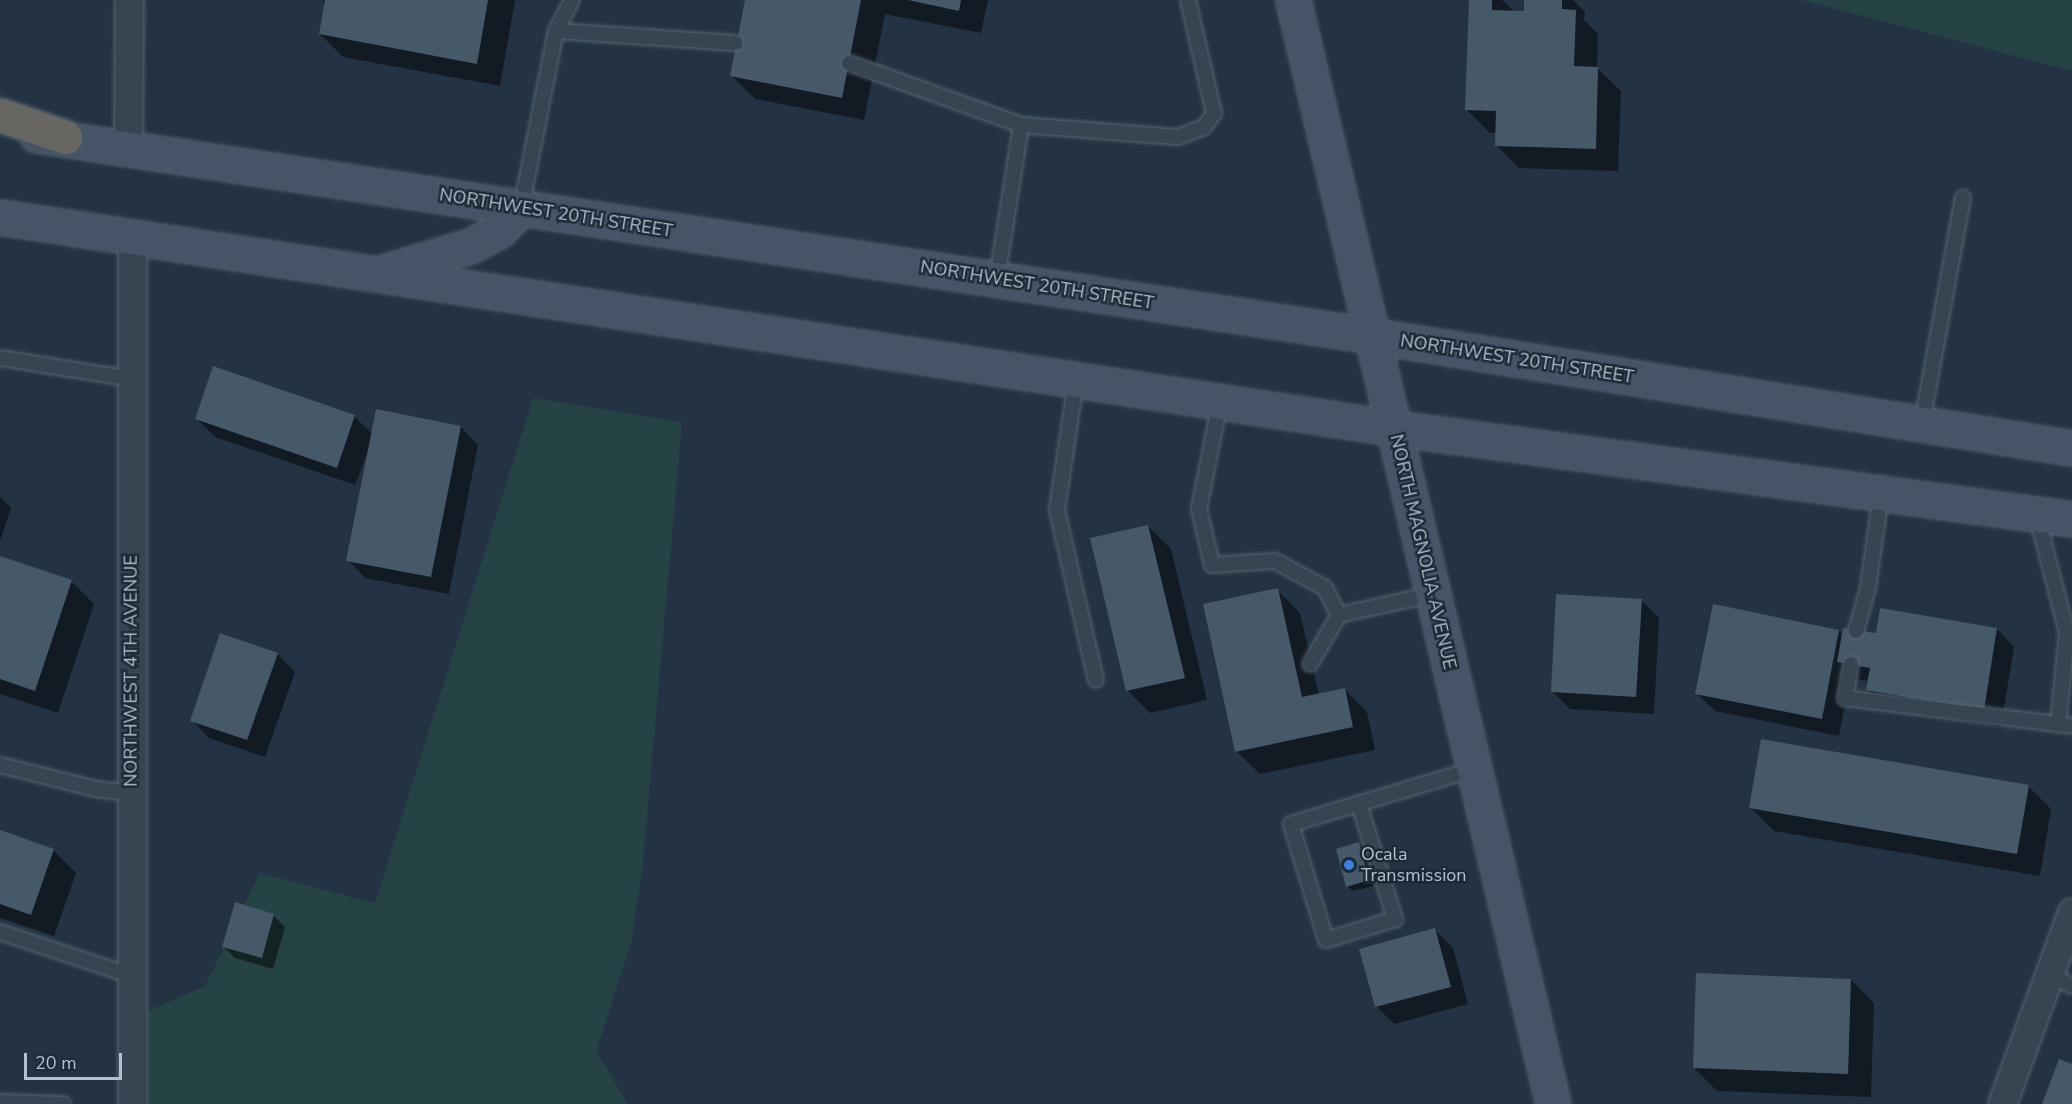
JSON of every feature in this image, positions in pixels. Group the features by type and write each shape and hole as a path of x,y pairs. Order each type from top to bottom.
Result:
{"highway":[{"path":"0,115 65,137"}],"main road":[{"name":"NORTH MAGNOLIA AVENUE","path":"1293,0 1374,336 1553,1104"},
{"name":"NORTHWEST 20TH STREET","path":"0,131 65,137 1374,336 2072,448"},
{"path":"373,275 470,246 500,230 521,208"},
{"path":"0,217 1394,429 2072,519"}],"street":[{"path":"128,147 129,0"},
{"name":"NORTHWEST 4TH AVENUE","path":"132,238 132,1104"},
{"path":"2002,1104 2061,980 2072,912"}],"lane":[{"path":"521,208 556,31 572,0"},
{"path":"849,63 1021,125 1178,137 1204,127 1214,113 1188,0"},
{"path":"556,31 736,43"},
{"path":"997,279 1021,125"},
{"path":"1922,424 1963,198"},
{"path":"0,358 132,379"},
{"path":"1076,381 1057,510 1096,680"},
{"path":"1220,402 1199,509 1212,565 1275,561 1325,588 1339,615"},
{"path":"1856,631 1868,588 1881,494"},
{"path":"1851,664 1845,698 2065,726 2067,633 2037,515"},
{"path":"1310,664 1339,615 1433,594"},
{"path":"0,765 96,789 131,793"},
{"path":"1359,804 1395,919 1326,940 1291,824 1474,769"},
{"path":"0,932 132,976"},
{"path":"0,1102 63,1104"}],"green space":[{"path":"1801,0 2072,0 2072,71"},
{"path":"533,398 682,422 643,862 631,944 596,1051 628,1104 148,1104 148,1011 205,986 260,873 375,903"}],"building":[{"path":"325,0 488,0 477,64 319,34"},
{"path":"745,0 861,0 842,98 730,76"},
{"path":"908,0 961,0 959,11"},
{"path":"1469,0 1492,0 1492,10 1524,11 1524,0 1562,0 1562,9 1576,10 1574,66 1598,67 1596,149 1495,146 1496,111 1465,110"},
{"path":"213,366 355,415 337,468 195,419"},
{"path":"376,409 461,426 431,577 346,561"},
{"path":"1148,525 1185,678 1126,691 1090,538"},
{"path":"0,556 72,580 35,691 0,679"},
{"path":"1278,588 1302,697 1345,688 1353,727 1235,752 1203,604"},
{"path":"1556,594 1642,599 1636,697 1551,692"},
{"path":"1713,604 1839,630 1822,719 1695,694"},
{"path":"1880,608 1997,628 1984,710 1866,690 1870,668 1837,662 1843,628 1876,633"},
{"path":"220,633 278,653 247,740 190,721"},
{"path":"1761,739 2029,785 2017,854 1749,808"},
{"path":"0,830 54,849 31,915 0,904"},
{"path":"1359,842 1369,880 1346,887 1336,849"},
{"path":"235,902 274,914 262,958 222,947"},
{"path":"1435,928 1451,987 1375,1007 1359,949"},
{"path":"1696,973 1851,979 1848,1074 1693,1068"},
{"path":"2059,1059 2072,1064 2072,1104 2042,1104"}],"place":[{"name":"Ocala Transmission","path":"1349,865"}]}
